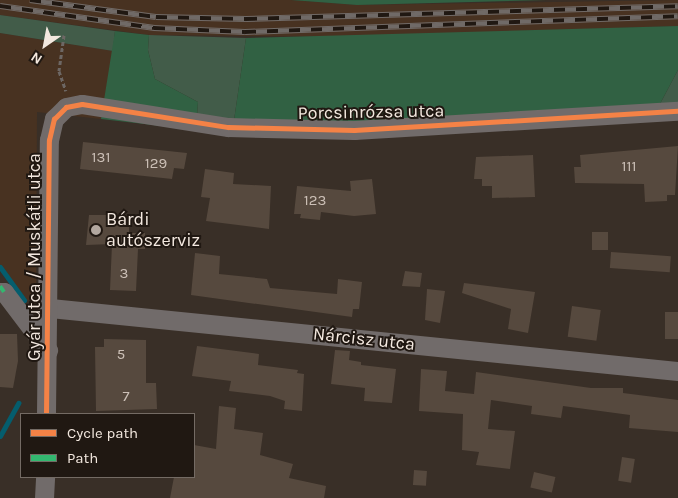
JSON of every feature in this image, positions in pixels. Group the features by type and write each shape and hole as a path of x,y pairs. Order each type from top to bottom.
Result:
{"street":[{"name":"Porcsinrózsa utca","path":"66,107 82,104 228,127 354,130 678,111"},
{"name":"Gyár utca / Muskátli utca","path":"46,413 50,308 49,140 54,119 66,107"},
{"path":"0,292 4,292 48,350"},
{"name":"Nárcisz utca","path":"50,308 678,371"},
{"path":"44,478 44,498"}],"path":[{"path":"64,36 59,71 66,107"}],"shaded area":[{"path":"0,0 291,0 357,5 678,0 678,26 344,37 149,35 0,15"},
{"path":"0,33 113,51 101,119 37,112 36,299 21,302 0,269"}],"green space":[{"path":"291,0 547,0 357,5"},
{"path":"0,15 115,31 113,51 0,33"},
{"path":"678,26 678,70 653,117 232,134 246,38"},
{"path":"115,31 149,35 148,50 155,79 198,102 196,130 101,119"},
{"path":"149,35 246,38 232,134 196,130 198,102 155,79 148,50"},
{"path":"678,70 678,114 653,117"}],"building":[{"path":"83,142 187,153 184,169 174,168 172,179 80,169"},
{"path":"678,146 675,195 667,195 667,201 645,202 644,184 575,183 574,167 581,167 580,155"},
{"path":"533,155 535,197 492,198 492,186 482,186 482,179 474,179 476,157"},
{"path":"205,169 234,173 233,184 271,186 269,229 206,221 210,198 201,197"},
{"path":"372,179 376,214 354,216 321,212 320,220 300,218 301,214 294,214 297,186 351,191 350,181"},
{"path":"89,215 107,215 107,222 129,222 129,233 145,233 145,249 138,249 136,291 110,290 112,244 86,245"},
{"path":"592,232 608,232 608,250 592,250"},
{"path":"611,252 671,256 670,272 610,268"},
{"path":"195,253 220,256 219,274 267,279 270,288 337,294 338,279 362,282 359,309 353,309 352,317 191,295"},
{"path":"405,271 422,273 420,287 402,286"},
{"path":"464,283 535,292 528,333 508,329 511,309 462,293"},
{"path":"427,289 445,291 440,323 425,320"},
{"path":"572,306 601,310 596,341 568,337"},
{"path":"665,312 678,312 678,339 665,339"},
{"path":"0,334 17,334 18,361 13,388 0,387"},
{"path":"104,339 146,340 146,383 156,383 157,409 96,411 95,347 104,347"},
{"path":"197,346 259,354 258,365 298,370 297,373 304,374 302,411 284,409 285,401 270,396 229,391 231,381 192,376"},
{"path":"335,350 350,351 349,360 361,362 361,365 396,369 392,403 364,401 365,388 331,384"},
{"path":"421,369 447,371 445,391 474,394 476,372 591,388 623,388 623,393 678,400 678,432 629,428 630,415 563,406 561,418 531,414 532,406 491,400 488,429 515,431 510,469 476,465 479,452 462,450 463,414 419,411"},
{"path":"219,406 236,408 234,429 263,433 260,455 293,464 289,478 326,486 324,498 170,498 174,478 195,478 195,445 216,449"},
{"path":"622,457 635,459 631,483 618,481"},
{"path":"414,470 427,471 426,486 413,485"},
{"path":"534,472 555,477 552,493 530,488"}],"waterway":[{"path":"0,267 24,300"},
{"path":"0,436 18,403"}],"railway":[{"path":"30,0 156,17 246,19 678,6"},
{"path":"0,6 154,28 245,32 678,16"}],"marked path":[{"path":"0,286 4,292"}],"cycle path":[{"path":"46,413 49,140 54,119 66,107 82,104 228,127 354,130 678,111"}],"place":[{"name":"Bárdi autószerviz","path":"96,230"}]}
